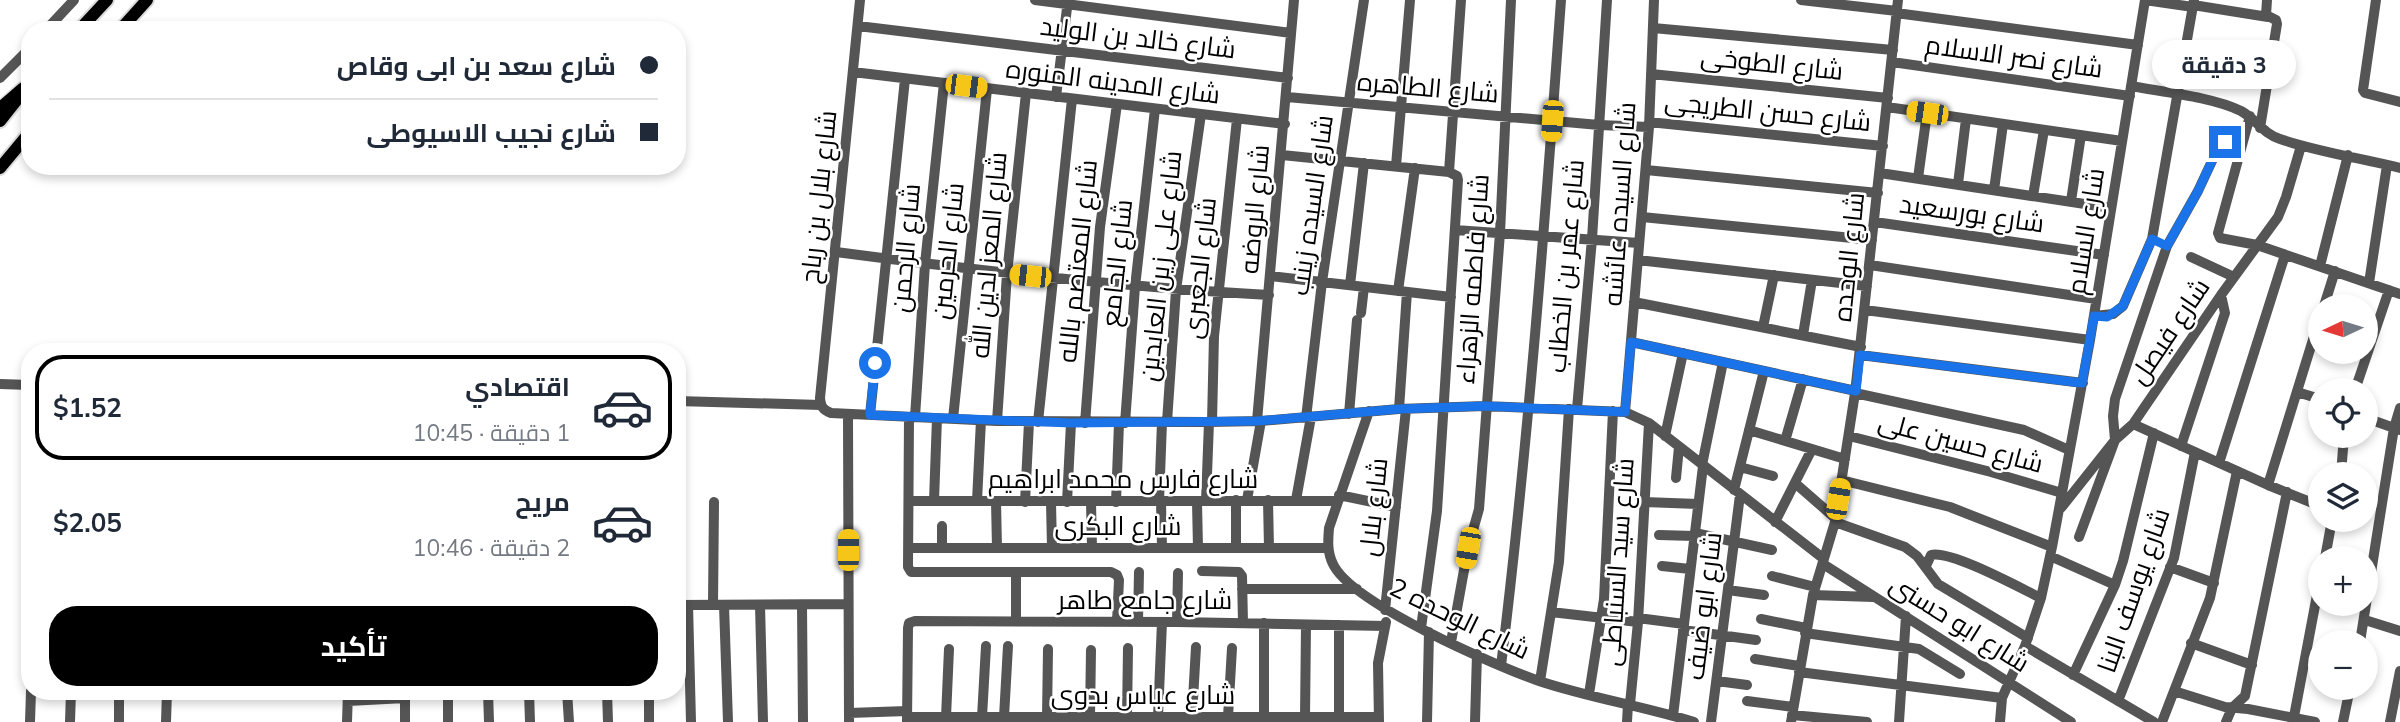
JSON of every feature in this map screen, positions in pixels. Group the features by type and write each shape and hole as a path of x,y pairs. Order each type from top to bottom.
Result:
{"highway":[{"path":"0,111 21,92"}],"main road":[{"path":"87,21 107,0"},
{"path":"128,21 147,0"},
{"path":"0,121 21,94"},
{"path":"0,168 21,143"}],"street":[{"path":"55,21 74,0"},
{"name":"شارع بلال بن رباح","path":"820,401 860,0"},
{"path":"1035,0 1068,2 1292,33"},
{"name":"شارع الروضه","path":"1236,548 1241,500 1259,421 1294,0"},
{"name":"شارع السيده زينب","path":"1296,500 1309,417 1322,282 1364,0"},
{"path":"1396,166 1410,0"},
{"path":"1449,172 1461,0"},
{"name":"شارع فاطمه الزهراء","path":"1451,642 1468,548 1479,509 1500,233 1511,0"},
{"path":"1501,666 1544,235 1561,0"},
{"name":"شارع عمر بن الخطاب","path":"1540,681 1559,562 1592,239 1607,0"},
{"name":"شارع السيده عائشه","path":"1625,412 1646,170 1654,0"},
{"path":"1801,0 1897,8 2138,45"},
{"path":"2145,0 2193,4 2268,17 2277,22 2260,128"},
{"name":"شارع السلام","path":"2000,722 2003,698 2027,642 2041,598 2051,551 2090,340 2145,0"},
{"path":"2267,0 2265,12 2268,17"},
{"path":"2376,0 2364,92 2400,102"},
{"path":"1056,97 1068,2"},
{"path":"2094,316 2107,317 2123,306 2152,239 2193,4"},
{"name":"شارع الوحده","path":"1792,715 1805,631 1835,520 1856,392 1897,8"},
{"name":"شارع خالد بن الوليد","path":"858,26 1288,78"},
{"name":"شارع نصر الاسلام","path":"1653,28 1892,56 2130,91 2178,95 2232,107 2250,116"},
{"path":"2186,48 2270,65"},
{"path":"0,78 21,57"},
{"name":"شارع المدينه المنوره","path":"853,72 1284,124"},
{"name":"شارع الطوخى","path":"1651,74 1887,103 1927,113 2122,141"},
{"path":"870,415 905,79"},
{"name":"شارع الرحمن","path":"944,83 912,417 908,567 911,572 916,573 1016,572"},
{"name":"شارع الحرمين","path":"953,419 987,89"},
{"name":"شارع المعز لدين الله","path":"998,421 1007,274 1026,93"},
{"name":"شارع الطاهره","path":"1287,97 1599,125 1649,125"},
{"path":"1026,502 1033,422 1072,99"},
{"name":"شارع المعتصم بالله","path":"1085,423 1095,283 1116,104"},
{"name":"شارع الجامع","path":"1116,502 1135,287 1155,109"},
{"path":"1918,178 1927,113"},
{"name":"شارع على زين العابدين","path":"1162,548 1160,502 1176,290 1201,114"},
{"path":"2250,116 2260,128 2276,138 2400,168"},
{"path":"2250,116 2240,146 2219,236 2223,240 2257,245 2394,292 2360,378"},
{"name":"شارع الجعبرى","path":"1198,548 1211,422 1218,292 1237,119"},
{"path":"1958,184 1966,119"},
{"path":"1994,190 2003,124"},
{"name":"شارع حسن الطريجى","path":"1649,125 1883,146"},
{"path":"2033,196 2043,130"},
{"path":"2071,201 2081,135"},
{"path":"2079,537 2115,440 2113,416 2116,398 2167,246 2198,191 2219,146 2229,142 2240,146"},
{"name":"شارع فيصل","path":"2115,440 2133,424 2283,207 2301,146"},
{"path":"1282,155 1449,172 1457,176 1437,511 1425,630 1427,722"},
{"path":"2320,266 2348,155"},
{"path":"1350,285 1364,163"},
{"path":"2369,283 2387,165"},
{"name":"شارع بلال","path":"1378,719 1378,663 1387,611 1403,409 1403,291 1415,168"},
{"path":"1646,170 1878,193"},
{"path":"1880,173 2111,208"},
{"path":"1642,217 1872,240"},
{"name":"شارع بورسعيد","path":"1875,222 2104,255"},
{"path":"1455,230 1639,243"},
{"path":"2152,239 2167,246"},
{"path":"836,252 1052,279 1269,295"},
{"path":"2219,463 2286,255"},
{"path":"2191,257 2234,277"},
{"path":"1638,260 1867,286"},
{"path":"1870,265 2096,299"},
{"path":"2328,294 2335,271"},
{"path":"1763,327 1774,275"},
{"path":"1270,276 1451,297"},
{"path":"1803,335 1812,279"},
{"path":"1349,414 1364,287"},
{"path":"2182,446 2225,313 2221,295"},
{"path":"1634,302 1803,335 1860,351 2082,383"},
{"path":"1865,310 2090,340"},
{"path":"1631,342 2024,430 2069,450"},
{"path":"1665,436 1684,354"},
{"path":"2268,485 2308,356"},
{"path":"1670,717 1702,465 1723,362"},
{"name":"شارع ابو ضيف","path":"1711,722 1734,542 1740,467 1764,371"},
{"path":"1785,441 1803,379"},
{"path":"0,384 21,385"},
{"path":"2297,392 2308,395"},
{"name":"شارع ابو حسنى","path":"686,401 820,401 825,411 831,413 1071,423 1259,421 1369,411 1485,406 1625,412 1649,423 1837,573 2011,682 2058,718 2071,722"},
{"path":"2363,630 2400,408"},
{"path":"1328,548 1329,527 1369,411"},
{"path":"1589,694 1601,617 1613,411"},
{"path":"848,414 849,718"},
{"path":"934,501 937,418"},
{"path":"977,501 981,421"},
{"path":"2378,422 2397,429"},
{"path":"1067,502 1071,423"},
{"name":"شارع سيد السنباطى","path":"1627,722 1638,620 1649,423"},
{"path":"2133,424 2308,501"},
{"path":"1749,430 1845,459"},
{"path":"2073,675 2115,585 2154,433"},
{"name":"شارع حسين على","path":"1849,436 2062,493"},
{"name":"شارع السلام","path":"2059,510 2115,440"},
{"path":"1676,478 1679,447"},
{"path":"1775,522 1812,449"},
{"name":"شارع يوسف البنا","path":"2118,701 2170,567 2182,523 2195,452"},
{"path":"1740,467 1773,476"},
{"path":"2162,722 2214,583 2237,471"},
{"path":"1842,480 1950,507 2051,551 2115,585"},
{"path":"1795,483 1835,520 1905,547 1917,555 1938,584 2073,675 2154,722"},
{"path":"2228,721 2232,708 2245,696 2287,492"},
{"name":"شارع فارس محمد ابراهيم","path":"909,501 1160,502 1338,498 1396,507"},
{"path":"1268,500 1269,548"},
{"path":"996,501 997,548"},
{"path":"714,502 718,605 728,722"},
{"path":"1051,502 1052,548"},
{"path":"1091,502 1092,548"},
{"path":"1644,502 1698,504"},
{"path":"942,526 942,548"},
{"path":"1659,535 1694,534 1772,550"},
{"name":"شارع البكرى","path":"908,548 1328,548"},
{"name":"شارع الوحده 2","path":"1328,548 1333,565 1343,579 1387,611 1425,630 1540,681 1694,722"},
{"path":"1926,566 1931,555 1942,554 1968,563 2041,598"},
{"path":"1662,566 1690,569"},
{"path":"2170,567 2214,583"},
{"path":"1202,571 1239,572 1243,622"},
{"path":"1016,621 1016,572 1111,572 1117,575 1119,580 1117,621"},
{"path":"1138,621 1139,572"},
{"path":"1177,622 1178,573"},
{"path":"1835,596 1837,573"},
{"path":"1772,576 1835,596 1876,597"},
{"path":"1242,589 1357,589"},
{"path":"1728,590 1764,595"},
{"path":"802,604 803,722"},
{"path":"686,605 848,604"},
{"path":"760,605 763,722"},
{"path":"1551,612 1638,620 1756,640"},
{"path":"2294,720 2313,616"},
{"path":"1899,722 1906,617"},
{"path":"1762,619 1805,631 1904,646 1930,654 1960,674"},
{"path":"2365,620 2400,631"},
{"name":"شارع جامع طاهر","path":"907,717 908,628 909,623 915,621 1243,622 1385,626"},
{"path":"1158,717 1162,622"},
{"path":"1264,623 1264,717"},
{"path":"1305,717 1306,625"},
{"path":"1339,625 1339,717"},
{"path":"2191,643 2252,665"},
{"path":"982,717 986,646"},
{"path":"1001,719 1008,646"},
{"path":"1192,717 1196,647"},
{"path":"1128,648 1135,718"},
{"path":"1228,717 1232,648"},
{"path":"686,649 691,722"},
{"path":"946,717 949,649"},
{"path":"1048,649 1053,718"},
{"path":"1090,717 1091,650"},
{"path":"1475,722 1477,654"},
{"path":"1755,659 1799,669 2003,698"},
{"path":"2390,722 2400,671"},
{"path":"1717,681 1747,685"},
{"path":"2174,691 2216,705 2315,722"},
{"path":"30,700 30,722"},
{"path":"71,700 71,722"},
{"path":"119,700 119,722"},
{"path":"166,722 167,700"},
{"path":"347,722 348,700"},
{"path":"405,700 405,722"},
{"path":"448,700 449,722"},
{"path":"488,700 489,722"},
{"path":"530,700 530,722"},
{"path":"568,700 569,722"},
{"path":"607,700 608,722"},
{"path":"649,700 649,722"},
{"path":"2343,722 2348,700"},
{"path":"1748,701 1792,715 1867,722"},
{"name":"شارع عباس بدوى","path":"849,718 1378,719"}],"route":[{"path":"875,363 870,415 1071,423 1257,421 1399,409 1485,406 1625,412 1631,342 1856,391 1860,355 2082,383 2094,316 2107,317 2123,306 2152,239 2167,246 2198,191 2219,146 2225,142"}]}
